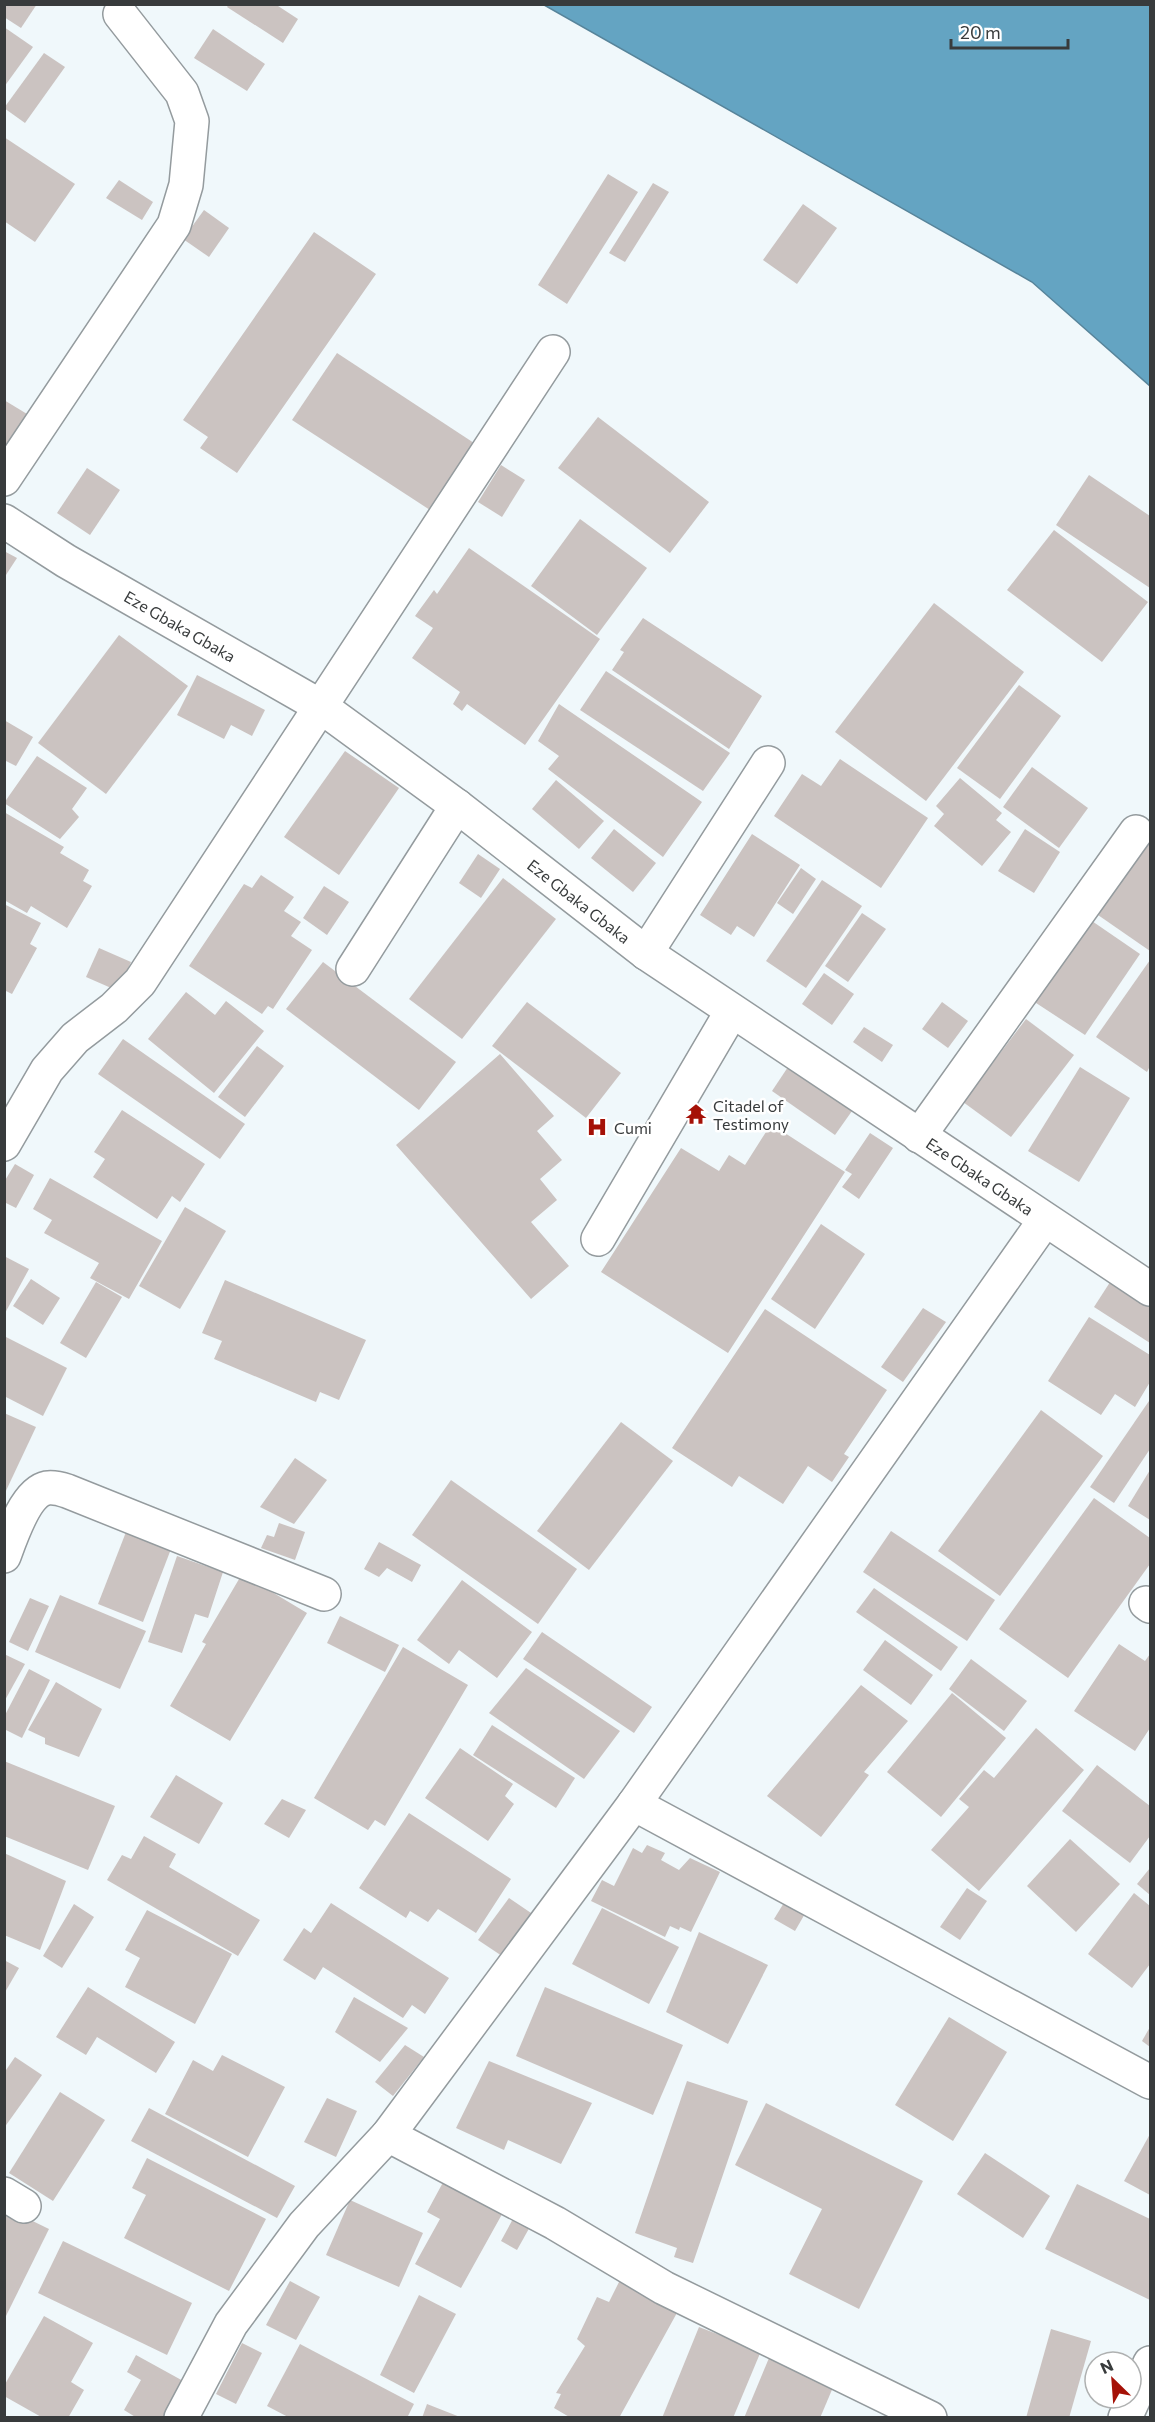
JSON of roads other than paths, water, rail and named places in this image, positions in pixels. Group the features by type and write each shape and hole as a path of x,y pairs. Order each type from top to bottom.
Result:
{"street":[{"path":"4,479 174,225 186,185 192,121 188,106 182,93 120,14"},
{"path":"4,1144 47,1070 75,1038 114,1008 140,982 553,352"},
{"name":"Eze Gbaka Gbaka","path":"4,521 66,561 320,706 457,806 646,953 1150,1289"},
{"path":"646,953 768,763"},
{"path":"353,969 457,806"},
{"path":"919,1136 1136,832"},
{"path":"598,1239 732,1011"},
{"path":"181,2418 231,2324 304,2226 388,2134 634,1804 1045,1220"},
{"path":"6,1546 27,1504 40,1491 49,1487 67,1491 324,1594"},
{"path":"634,1804 1150,2082"},
{"path":"388,2134 555,2223 664,2288 930,2418"},
{"path":"1125,2418 1150,2363"}],"water":[{"path":"544,5 1150,5 1150,386 1032,282"}],"place":[{"name":"Citadel of Testimony","path":"696,1114"},
{"name":"Cumi","path":"597,1127"}]}
